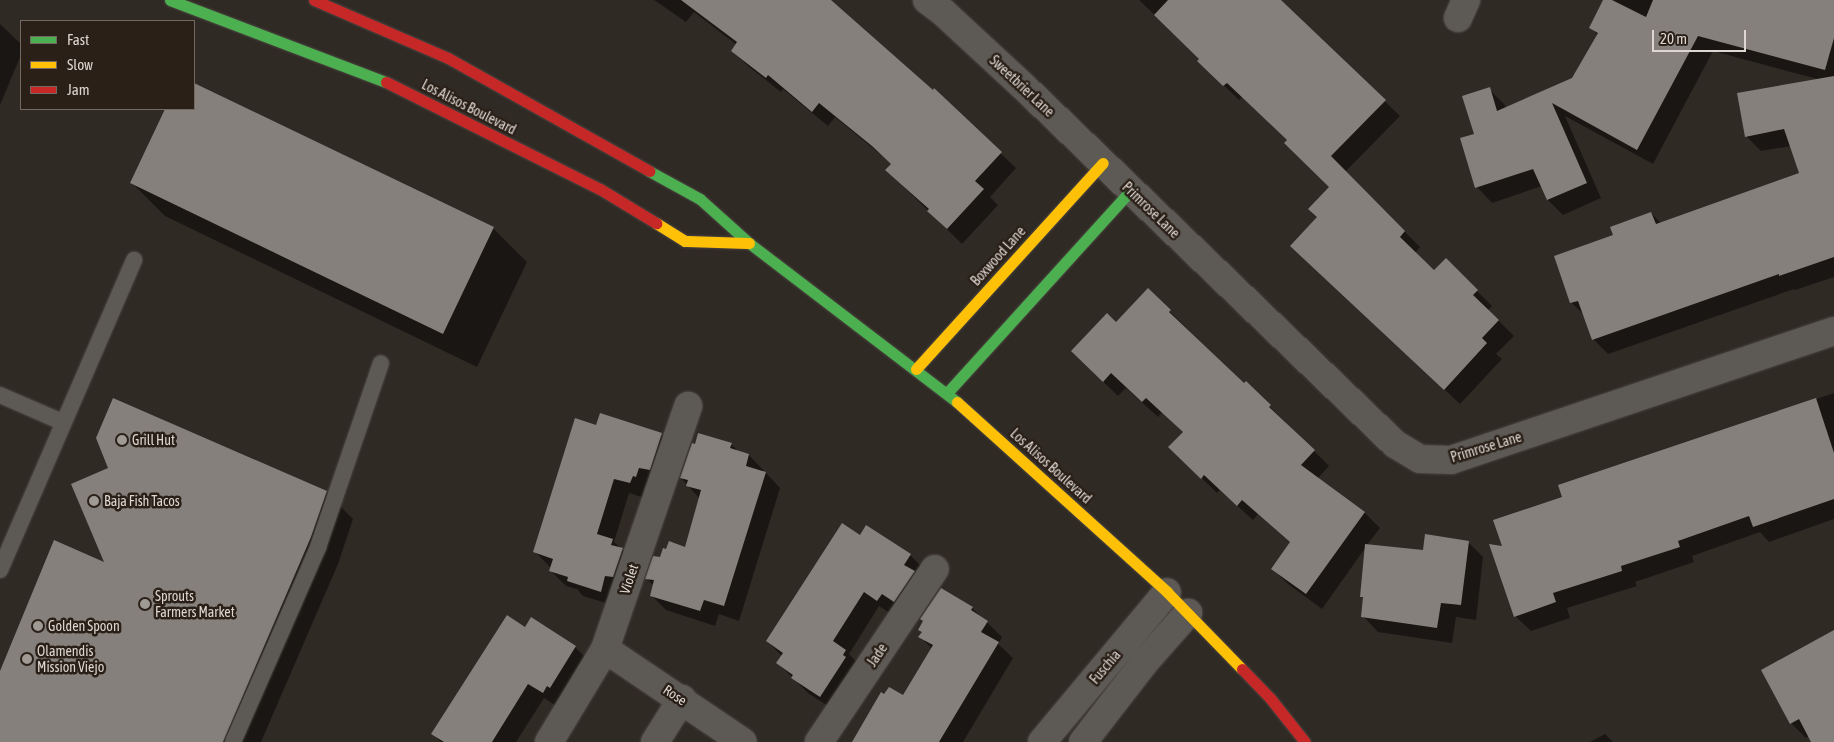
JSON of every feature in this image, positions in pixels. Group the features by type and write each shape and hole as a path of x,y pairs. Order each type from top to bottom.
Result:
{"main road":[{"name":"Los Alisos Boulevard","path":"170,0 382,80 600,189 685,241 749,243"},
{"name":"Los Alisos Boulevard","path":"314,0 448,58 700,199 749,243 947,393 1167,592 1270,698 1305,742"},
{"name":"Boxwood Lane","path":"916,369 1116,176"},
{"path":"947,393 1116,176"}],"street":[{"name":"Sweetbrier Lane","path":"927,0 944,13 1116,176"},
{"name":"Primrose Lane","path":"1116,176 1388,437 1420,459 1452,460 1834,331"},
{"name":"Violet","path":"549,742 605,649 688,406"},
{"name":"Jade","path":"819,742 935,569"},
{"name":"Fuschia","path":"1042,742 1167,592"},
{"name":"Fuschia","path":"1083,742 1144,662 1188,613"},
{"name":"Rose","path":"605,649 682,699 743,742"},
{"path":"655,742 682,699"}],"lane":[{"path":"0,570 62,422 134,260"},
{"path":"233,742 318,547 381,363"},
{"path":"0,395 62,422"}],"building":[{"path":"681,0 831,0 933,90 934,88 1002,152 975,181 984,189 947,229 927,211 929,209 885,170 891,164 872,146 819,103 812,112 768,75 766,78 731,51 737,42"},
{"path":"1168,0 1281,0 1386,100 1331,156 1405,231 1400,237 1434,270 1446,258 1478,290 1473,295 1499,320 1482,338 1487,343 1444,390 1290,246 1317,217 1308,209 1329,187 1284,143 1287,140 1227,83 1223,86 1197,61 1199,59 1154,15"},
{"path":"1603,0 1612,0 1646,17 1653,0 1834,0 1834,38 1825,70 1698,36 1637,150 1552,103 1587,183 1547,200 1533,169 1475,188 1460,138 1474,134 1462,96 1490,87 1497,111 1572,78 1598,33 1589,28"},
{"path":"1834,76 1834,257 1779,276 1779,274 1592,340 1578,301 1570,303 1554,256 1613,235 1610,227 1651,212 1656,224 1799,173 1784,129 1745,137 1737,93"},
{"path":"195,83 494,227 443,334 130,183 165,110 195,110"},
{"path":"1148,288 1171,310 1169,312 1244,383 1246,381 1271,405 1269,407 1315,450 1301,465 1365,512 1306,594 1271,569 1290,542 1242,500 1237,506 1204,475 1201,479 1168,447 1183,432 1146,398 1142,402 1111,373 1103,382 1071,351 1107,313 1116,322"},
{"path":"113,398 327,491 311,537 223,742 0,742 0,671 54,540 104,562 71,484 108,468 96,438"},
{"path":"1816,398 1834,453 1834,499 1753,527 1749,516 1678,541 1680,547 1621,566 1622,571 1553,593 1556,602 1514,617 1489,544 1502,546 1493,520 1562,497 1558,485"},
{"path":"600,413 662,433 650,470 639,468 636,477 633,476 630,483 614,479 597,534 613,539 611,545 623,548 613,577 605,576 601,592 567,581 568,577 549,571 553,559 533,552 575,418 596,425"},
{"path":"698,433 732,443 730,448 749,454 746,466 766,472 724,606 704,600 700,611 650,596 654,580 645,579 653,556 660,557 663,548 666,549 669,541 685,547 701,490 686,486 688,480 680,478 692,443 695,444"},
{"path":"842,523 860,535 866,525 911,554 904,565 915,571 894,602 882,594 877,601 864,592 833,641 846,650 843,655 846,657 820,697 791,678 793,675 776,663 783,653 766,641"},
{"path":"1425,534 1469,541 1461,605 1441,603 1437,628 1361,617 1363,597 1360,597 1365,544 1423,550"},
{"path":"941,588 973,607 971,610 988,621 981,632 999,642 939,742 852,742 881,692 884,694 889,687 903,695 933,645 918,637 922,632 918,630 923,621 920,619"},
{"path":"507,615 525,627 531,617 576,646 550,688 547,686 543,693 528,684 492,742 444,742 431,734"},
{"path":"1834,630 1834,742 1811,742 1799,719 1790,724 1761,670"}],"traffic: fast":[{"path":"170,0 386,82"},
{"path":"649,171 700,199 749,243 957,402"},
{"path":"947,393 1131,190"}],"traffic: slow":[{"path":"916,369 1103,163"},
{"path":"656,223 685,241 749,243"},
{"path":"957,402 1167,592 1242,669"}],"traffic: jam":[{"path":"314,0 448,58 649,171"},
{"path":"386,82 600,189 656,223"},
{"path":"1242,669 1270,698 1305,742"}],"place":[{"name":"Grill Hut","path":"122,440"},
{"name":"Baja Fish Tacos","path":"94,501"},
{"name":"Sprouts Farmers Market","path":"145,604"},
{"name":"Golden Spoon","path":"38,626"},
{"name":"Olamendis Mission Viejo","path":"27,659"}]}
